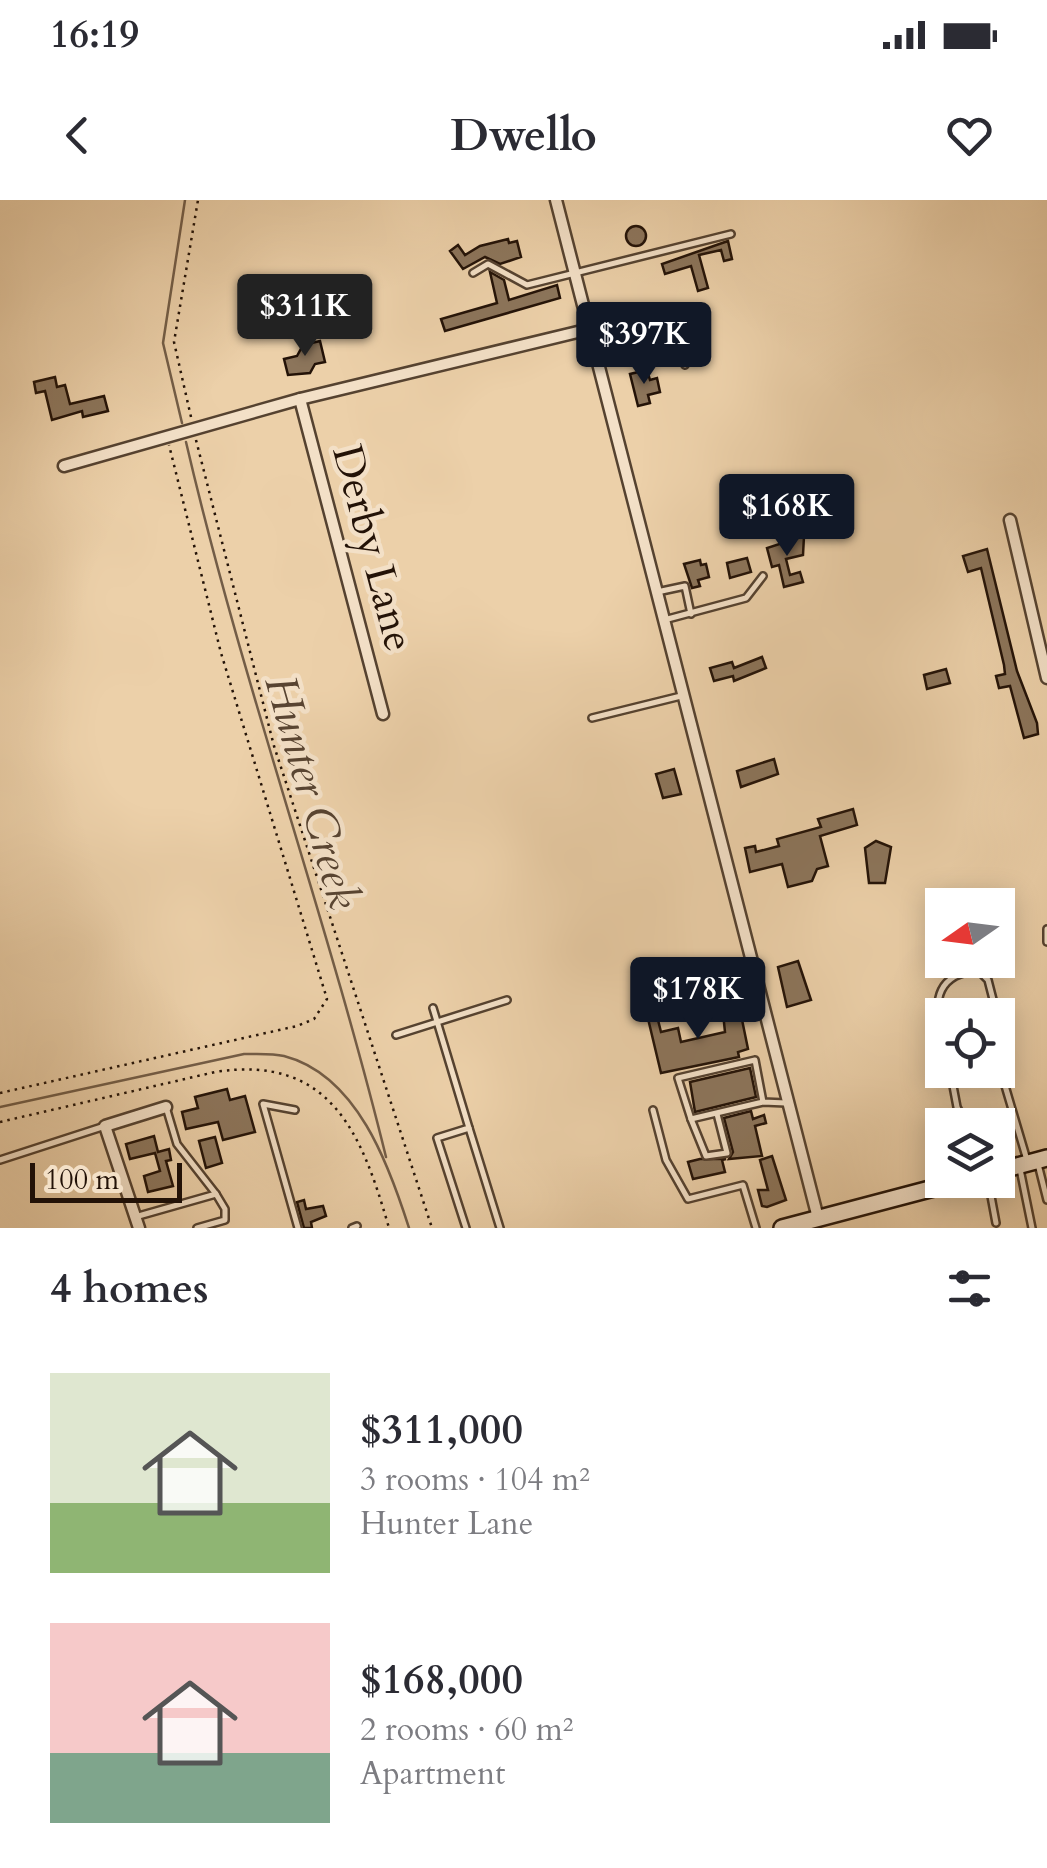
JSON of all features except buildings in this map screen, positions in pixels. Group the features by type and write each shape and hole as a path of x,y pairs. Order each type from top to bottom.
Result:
{"main road":[{"path":"782,1228 925,1191"}],"street":[{"path":"556,200 789,1104 815,1222"},
{"path":"64,466 300,399 590,330"},
{"name":"Derby Lane","path":"300,399 383,714"},
{"path":"1010,520 1047,678"},
{"path":"137,1222 104,1126 166,1107"}],"lane":[{"path":"473,273 488,264 527,285 732,234"},
{"path":"590,330 602,333 648,328 674,346 685,365"},
{"path":"664,620 746,598 762,576"},
{"path":"657,592 684,586 692,614"},
{"path":"592,718 684,695"},
{"path":"1047,929 1047,942"},
{"path":"937,998 944,982 957,972 978,970 988,980 992,998"},
{"path":"670,1011 759,986"},
{"path":"396,1035 507,1000"},
{"path":"433,1008 500,1228"},
{"path":"716,1113 727,1153 706,1156 678,1078 755,1060 763,1102"},
{"path":"1007,1088 1047,1200"},
{"path":"691,1119 763,1102 789,1104"},
{"path":"295,1110 263,1104 298,1228"},
{"path":"166,1107 177,1144 225,1209 225,1220 197,1228"},
{"path":"653,1110 666,1160 688,1199 743,1185 756,1228"},
{"path":"0,1160 104,1126"},
{"path":"466,1228 437,1138 469,1128"},
{"path":"1032,1228 1033,1162"},
{"path":"137,1222 216,1194"},
{"path":"991,1198 996,1223"}],"path":[{"path":"198,200 174,342 194,432 274,746 432,1228"},
{"path":"0,1093 297,1026 314,1019 327,999 221,653 167,438"},
{"path":"0,1122 215,1072 240,1068 277,1073 322,1093 345,1118 371,1166 388,1228"}],"waterway":[{"name":"Hunter Creek","path":"182,423 163,343 185,200"},
{"name":"Hunter Creek","path":"186,442 233,622 338,978 386,1157"},
{"path":"0,1107 244,1054 284,1056 310,1066 350,1102 380,1151 409,1228"}]}
